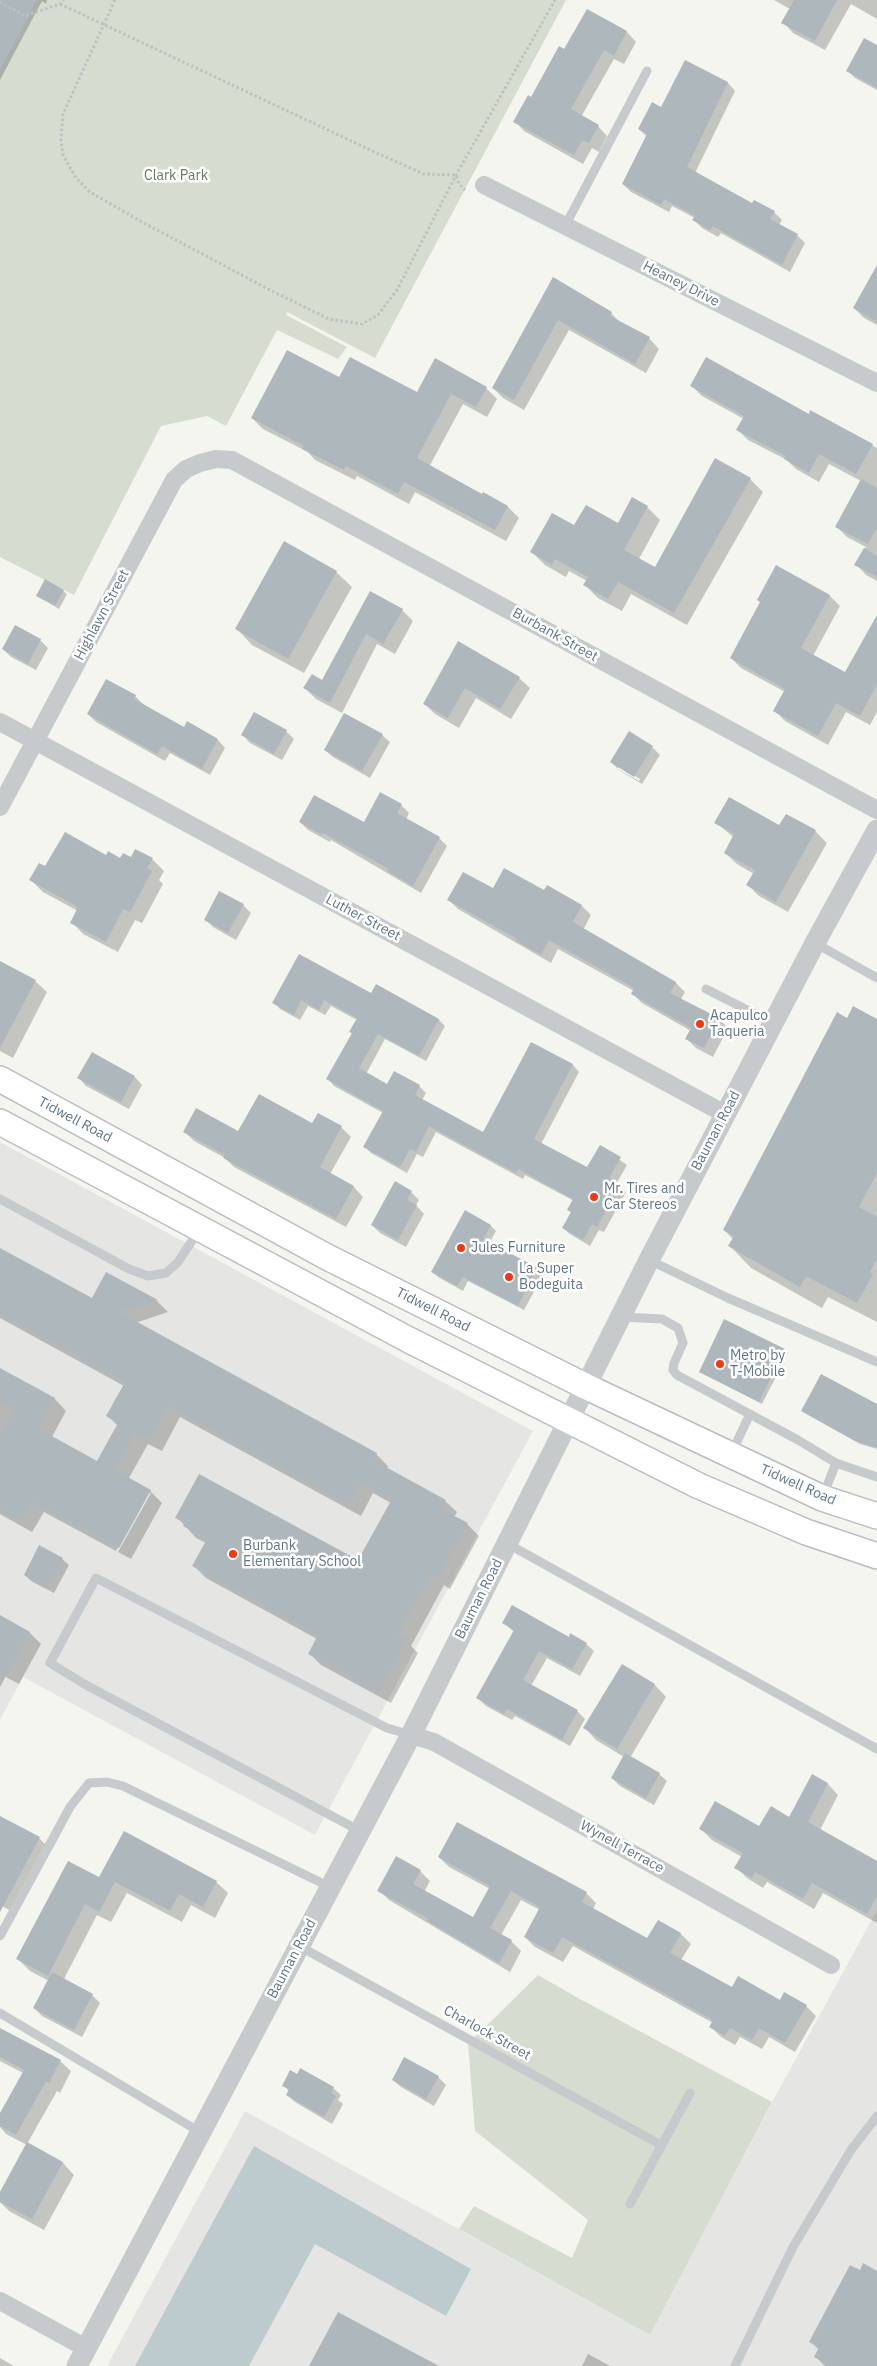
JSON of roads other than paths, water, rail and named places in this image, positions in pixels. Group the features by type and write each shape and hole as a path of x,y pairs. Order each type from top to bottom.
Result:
{"main road":[{"name":"Tidwell Road","path":"0,1079 327,1257 587,1387 822,1498 877,1516"},
{"path":"0,1122 313,1289 699,1486 806,1532 877,1556"},
{"path":"91,1171 111,1139"},
{"path":"313,1289 327,1257"},
{"path":"806,1532 822,1498"}],"street":[{"name":"Heaney Drive","path":"484,185 877,383"},
{"name":"Highlawn Street","path":"0,807 174,480 200,462 216,459 232,460"},
{"name":"Burbank Street","path":"232,460 877,810"},
{"name":"Luther Street","path":"0,722 725,1114"},
{"name":"Bauman Road","path":"82,2357 411,1735 649,1260 815,943 877,830"},
{"name":"Wynell Terrace","path":"411,1735 434,1742 831,1965"},
{"path":"0,2301 82,2357"}],"lane":[{"path":"566,226 647,71"},
{"path":"815,943 877,978"},
{"path":"706,989 773,1023"},
{"path":"0,1198 129,1269 148,1276 166,1273 178,1262 200,1229"},
{"path":"649,1260 728,1298 877,1362"},
{"path":"621,1317 662,1320 678,1328 683,1343 674,1363 673,1370 677,1375 836,1463 877,1477"},
{"path":"731,1455 750,1414"},
{"path":"822,1498 836,1463"},
{"path":"508,1544 877,1749"},
{"path":"360,1831 86,1685 50,1663 96,1578 387,1728 411,1735"},
{"path":"0,1936 70,1807 89,1783 107,1782 123,1786 330,1887"},
{"name":"Charlock Street","path":"299,1946 661,2145"},
{"path":"0,2013 200,2132"},
{"path":"630,2204 690,2093"},
{"path":"735,2366 793,2247 851,2150 877,2116"}],"place":[{"name":"Acapulco Taqueria","path":"700,1024"},
{"name":"Mr. Tires and Car Stereos","path":"594,1197"},
{"name":"Jules Furniture","path":"461,1248"},
{"name":"La Super Bodeguita","path":"509,1277"},
{"name":"Metro by T-Mobile","path":"720,1364"},
{"name":"Burbank Elementary School","path":"233,1554"}],"park label":[{"name":"Clark Park","path":"176,176"}]}
